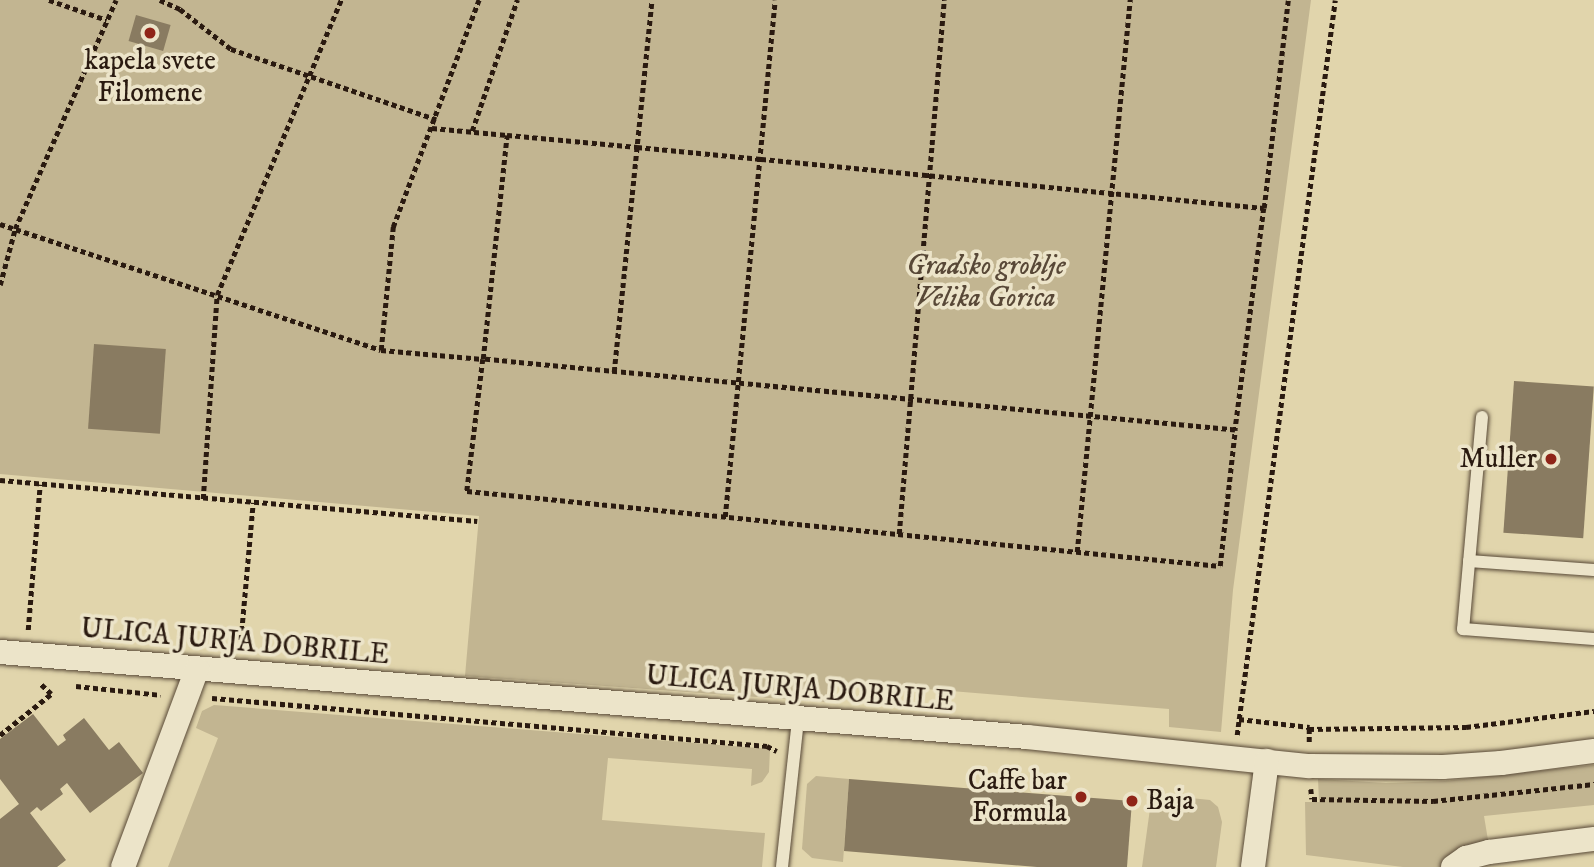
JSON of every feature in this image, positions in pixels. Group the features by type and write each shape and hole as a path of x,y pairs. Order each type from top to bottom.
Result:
{"street":[{"name":"ULICA JURJA DOBRILE","path":"0,652 34,645 197,669 1027,737 1310,766 1443,767 1501,763 1594,751"},
{"path":"123,867 197,669"},
{"path":"1253,867 1267,761"},
{"path":"1453,867 1466,858 1489,852 1594,839"}],"lane":[{"path":"1482,417 1463,629 1594,639"},
{"path":"1469,561 1594,570"},
{"path":"782,867 798,719"}],"path":[{"path":"49,0 107,20"},
{"path":"0,285 15,229 116,0"},
{"path":"160,0 180,9 231,49 436,119"},
{"path":"203,499 217,295 307,75 341,0"},
{"path":"381,349 393,227 479,0"},
{"path":"472,131 517,0"},
{"path":"614,372 652,0"},
{"path":"725,517 775,0"},
{"path":"898,534 931,176 944,0"},
{"path":"1077,552 1109,193 1130,0"},
{"path":"507,135 467,491 1220,566 1288,0"},
{"path":"1234,758 1335,0"},
{"path":"432,128 1264,208"},
{"path":"0,224 381,349 1235,430"},
{"path":"0,480 477,521"},
{"path":"0,735 51,694 43,683 34,645 40,484"},
{"path":"240,652 253,503"},
{"path":"32,682 56,684"},
{"path":"69,686 767,746 794,758"},
{"path":"1240,719 1310,727"}],"green space":[{"name":"Gradsko groblje Velika Gorica","path":"0,0 1311,0 1233,590 1221,732 1169,727 1169,709 829,681 826,702 465,676 479,516 0,474"},
{"path":"214,705 770,749 769,772 762,782 751,786 752,769 608,758 602,820 765,833 762,867 168,867 218,738 196,728 202,711"},
{"path":"1594,765 1594,805 1484,816 1488,840 1459,849 1446,857 1440,867 1403,867 1306,855 1305,802 1319,802 1318,779 1386,783 1445,781"},
{"path":"816,776 849,779 843,862 812,858 802,849 807,784"},
{"path":"1152,794 1210,800 1218,807 1222,822 1216,867 1142,867"}],"building":[{"name":"kapela svete Filomene","path":"136,15 171,25 163,51 129,41"},
{"path":"94,344 166,349 160,434 88,429"},
{"name":"Muller","path":"1514,381 1594,387 1583,538 1503,533"},
{"path":"33,714 58,746 66,740 63,735 84,718 109,750 119,742 143,773 90,813 67,783 60,789 63,794 41,811 37,807 30,813 66,860 57,867 0,867 0,819 19,804 0,779 0,739"},
{"path":"849,779 1132,801 1127,867 1037,867 844,851"}],"place":[{"name":"kapela svete Filomene","path":"150,33"},
{"name":"Muller","path":"1551,459"},
{"name":"Caffe bar Formula","path":"1081,797"},
{"name":"Baja","path":"1132,801"}]}
